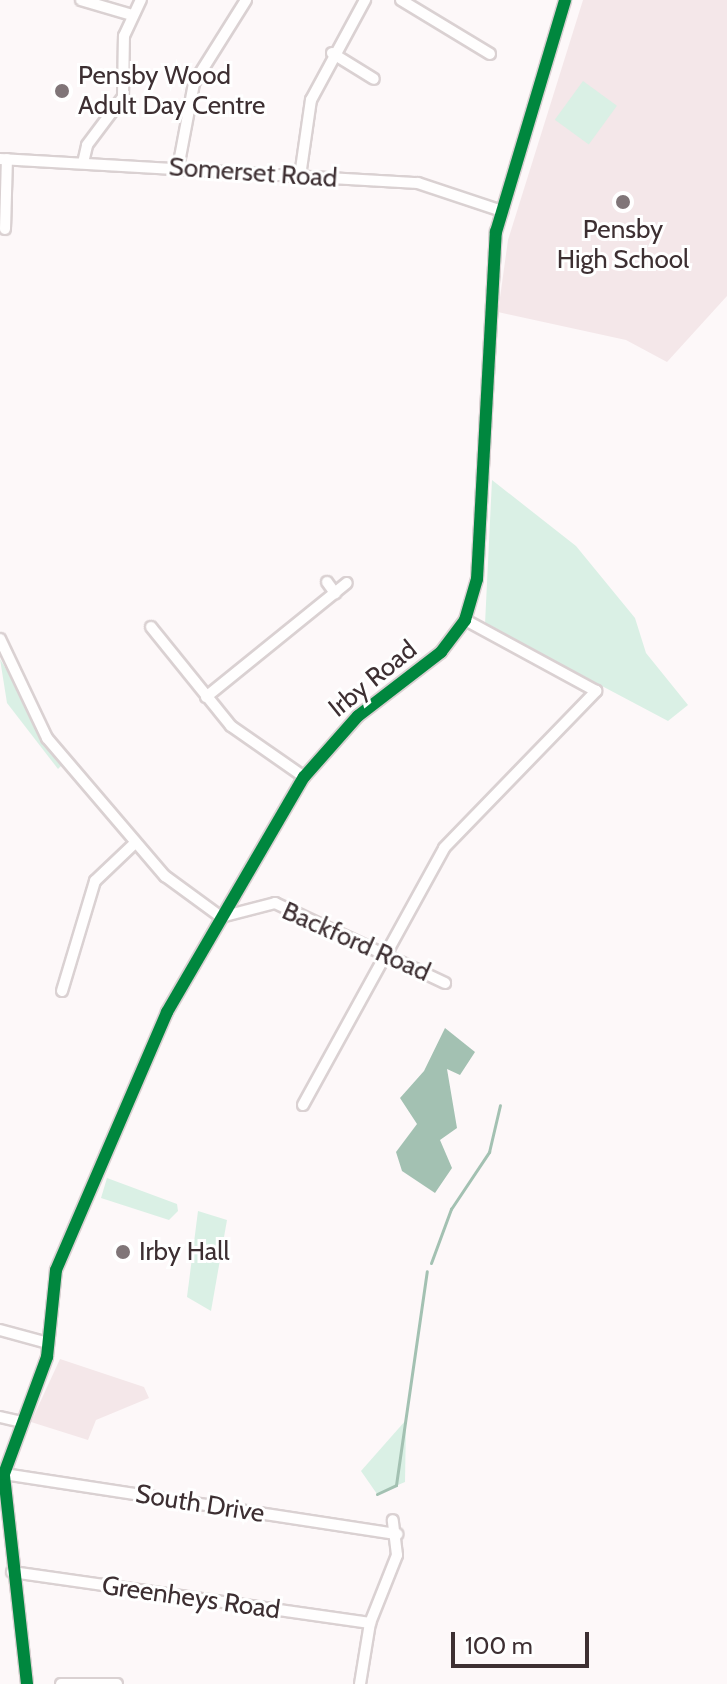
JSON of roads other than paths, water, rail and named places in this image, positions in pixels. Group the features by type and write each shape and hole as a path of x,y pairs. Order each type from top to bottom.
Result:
{"street":[{"path":"81,0 132,15"},
{"path":"83,163 87,145 123,97 132,15 141,0"},
{"path":"178,168 194,83 246,0"},
{"path":"300,176 308,112 332,53 365,0"},
{"path":"401,0 490,54"},
{"name":"Irby Road","path":"4,1474 48,1343 56,1270 145,1058 221,917 304,777 358,716 441,652 465,620 477,579 488,288 502,211 565,0"},
{"path":"332,53 374,79"},
{"path":"4,159 5,229"},
{"name":"Somerset Road","path":"4,159 418,183 502,211"},
{"path":"327,582 335,593"},
{"path":"206,697 347,583"},
{"path":"303,1105 444,848 596,691 465,620"},
{"path":"151,627 231,726 304,777"},
{"path":"0,639 47,738 133,845 221,917"},
{"path":"62,991 95,881 133,845"},
{"name":"Backford Road","path":"221,917 275,903 445,983"},
{"path":"0,1330 48,1343"},
{"path":"0,1417 22,1422"},
{"path":"4,1474 12,1572 27,1684"},
{"name":"South Drive","path":"4,1474 397,1534"},
{"path":"360,1684 370,1623 389,1587 397,1534 393,1520"},
{"name":"Greenheys Road","path":"12,1572 370,1623"},
{"path":"61,1684 117,1684"}],"waterway":[{"path":"431,1263 451,1209 489,1152 500,1105"},
{"path":"377,1494 396,1485 427,1271"}],"place":[{"name":"Pensby Wood Adult Day Centre","path":"62,91"},
{"name":"Pensby High School","path":"623,202"},
{"name":"Irby Hall","path":"123,1252"}]}
